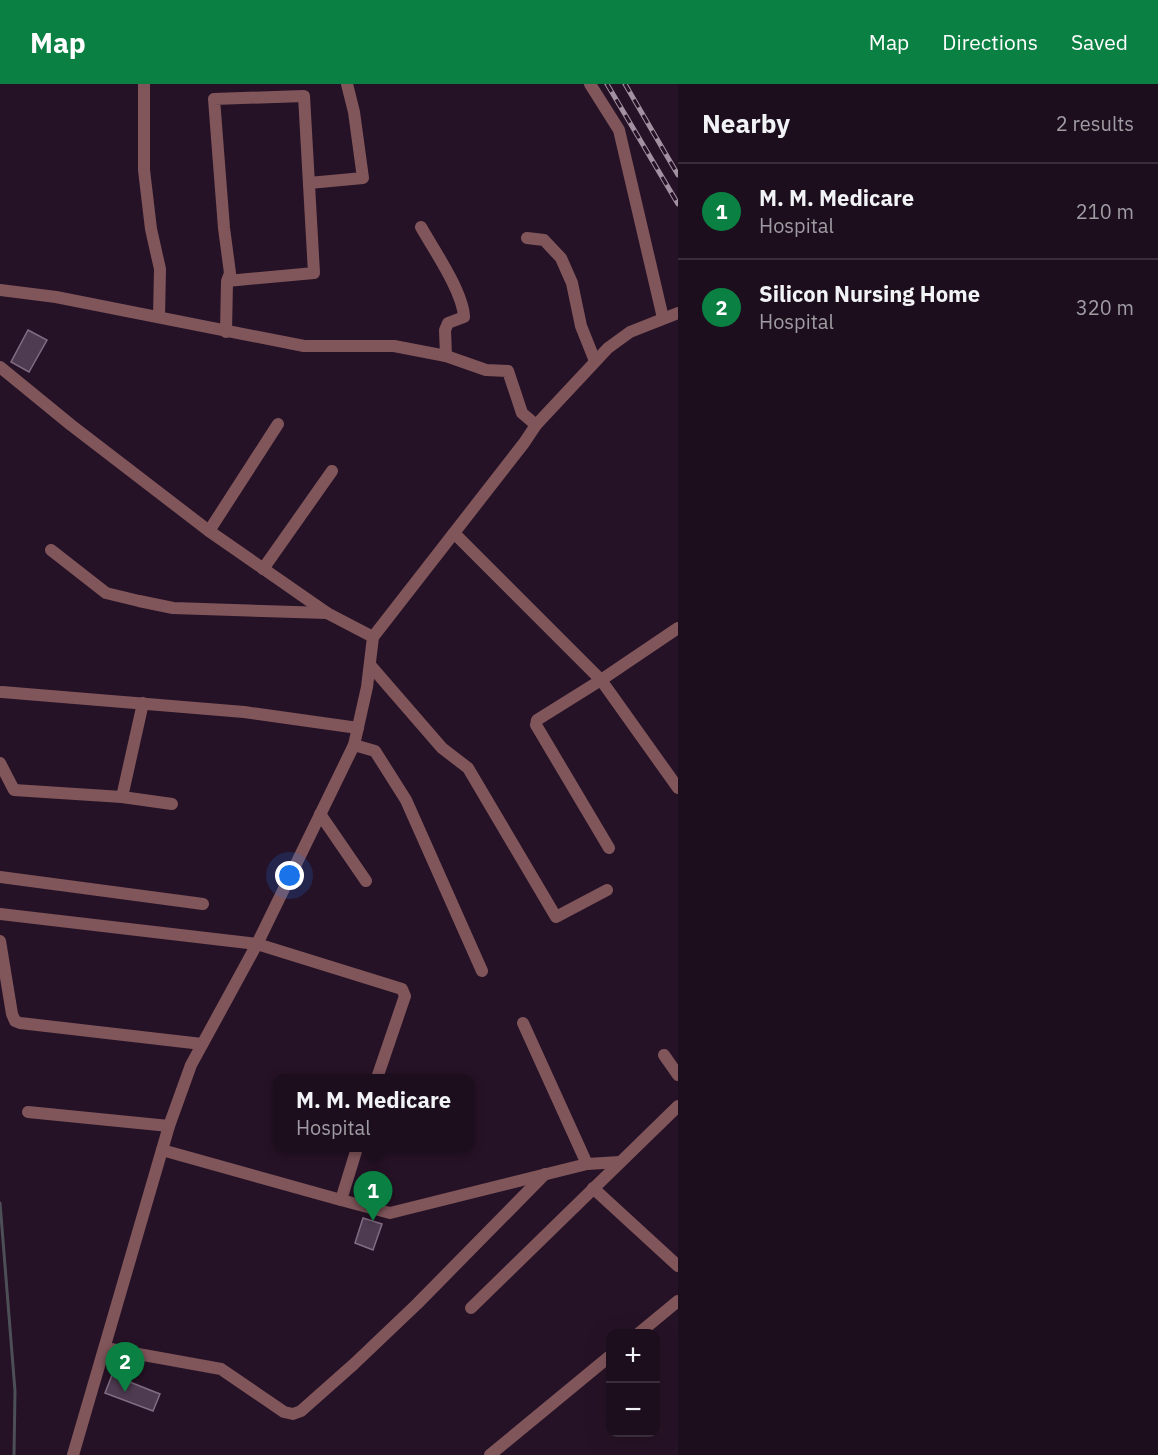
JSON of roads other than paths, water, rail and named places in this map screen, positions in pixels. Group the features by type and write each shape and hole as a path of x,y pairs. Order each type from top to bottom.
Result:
{"street":[{"path":"144,84 144,170 160,269 159,317"},
{"path":"309,183 363,178 354,112 346,84"},
{"path":"590,84 619,130 663,318"},
{"path":"226,332 227,281 230,273 224,228 214,99 304,96 314,273 227,281"},
{"path":"422,227 448,274 464,311 464,317 448,323 445,330 446,356"},
{"path":"527,238 544,240 561,258 572,283 581,326 595,361"},
{"path":"0,290 56,297 304,346 394,346 446,356 486,370 508,371 522,413 536,425"},
{"path":"73,1455 169,1126 191,1065 256,944 354,745 367,687 373,637 536,425 595,361 630,332 678,313"},
{"path":"0,367 208,531 327,613 373,637"},
{"path":"208,531 278,424"},
{"path":"263,569 332,471"},
{"path":"454,533 601,680 678,788"},
{"path":"51,550 106,593 139,601 173,608 327,613"},
{"path":"609,848 536,725 537,720 678,628"},
{"path":"370,665 442,748 468,768 554,915 559,917 606,890"},
{"path":"2,692 244,712 358,728"},
{"path":"122,797 143,704"},
{"path":"354,745 375,751 406,800 482,971"},
{"path":"0,763 14,790 122,797 172,804"},
{"path":"320,814 366,880"},
{"path":"0,877 203,904"},
{"path":"0,914 256,944 402,989 405,996 378,1074"},
{"path":"0,941 15,1021 202,1044"},
{"path":"523,1023 587,1164"},
{"path":"664,1054 678,1075"},
{"path":"471,1308 678,1106"},
{"path":"28,1112 169,1126"},
{"path":"162,1150 390,1213 587,1164 620,1162"},
{"path":"341,1200 356,1152"},
{"path":"105,1348 221,1369 284,1412 293,1414 302,1411 417,1304 545,1174"},
{"path":"593,1188 678,1266"},
{"path":"644,1329 678,1301"},
{"path":"490,1455 606,1359"}],"waterway":[{"path":"0,1203 15,1391 14,1455"}],"railway":[{"path":"607,84 678,204"},
{"path":"625,84 678,175"}],"place":[{"name":"M. M. Medicare","path":"373,1221"},
{"name":"Silicon Nursing Home","path":"125,1392"}]}
